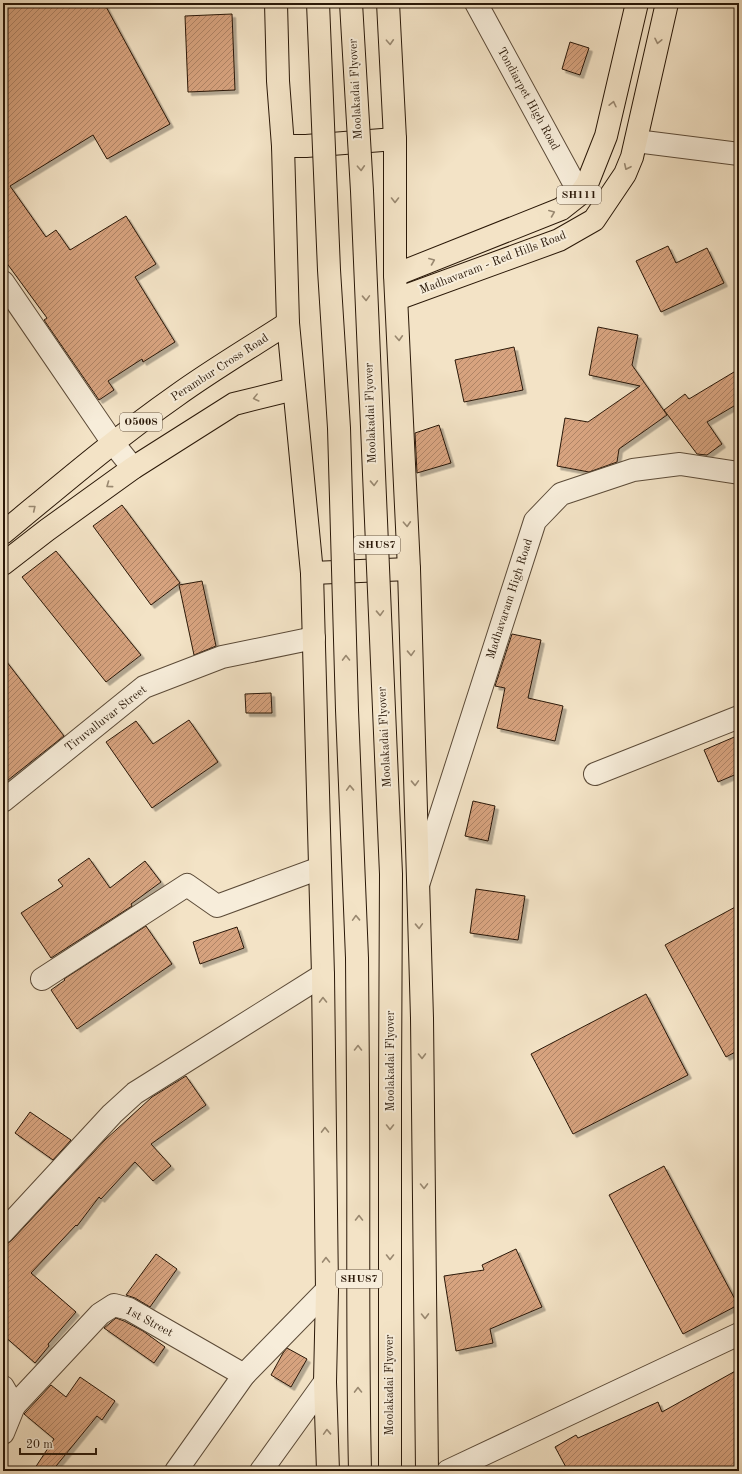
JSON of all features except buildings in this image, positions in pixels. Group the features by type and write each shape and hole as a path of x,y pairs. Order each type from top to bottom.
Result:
{"main road":[{"path":"276,3 278,81 283,146 288,323 312,573 323,975 327,1290 325,1382 328,1471"},
{"name":"SHU87","path":"318,3 329,270 339,428 347,710 358,958 358,1375 360,1471"},
{"name":"Moolakadai Flyover","path":"351,3 362,191 391,874 390,1471"},
{"path":"388,3 394,139 395,275 409,569 417,887 422,1018 427,1471"},
{"name":"Madhavaram - Red Hills Road","path":"395,275 561,209 580,194 587,184 606,136 637,3"},
{"name":"Madhavaram - Red Hills Road","path":"397,299 560,240 594,220 624,174 632,157 667,3"},
{"path":"283,146 306,146 394,139"},
{"name":"Perambur Cross Road","path":"3,533 113,443 177,395 288,323"},
{"name":"O5008","path":"3,564 46,530 133,468 234,404 294,389"},
{"path":"312,573 409,569"}],"street":[{"name":"Tondiarpet High Road","path":"476,3 580,194"},
{"path":"636,141 739,154"},
{"path":"3,282 113,443 133,468"},
{"name":"Madhavaram High Road","path":"417,887 535,521 561,494 634,470 680,464 739,473"},
{"name":"Tiruvalluvar Street","path":"3,801 144,687 222,656 314,638"},
{"path":"595,774 739,717"},
{"path":"42,979 188,885 217,906 320,868"},
{"path":"3,1232 112,1114 135,1093 323,975"},
{"path":"176,1471 244,1375 327,1290"},
{"name":"1st Street","path":"14,1406 100,1314 114,1305 129,1309 244,1375"},
{"path":"448,1471 739,1334"},
{"path":"261,1471 325,1382"},
{"path":"3,1387 14,1406 3,1433"}]}
